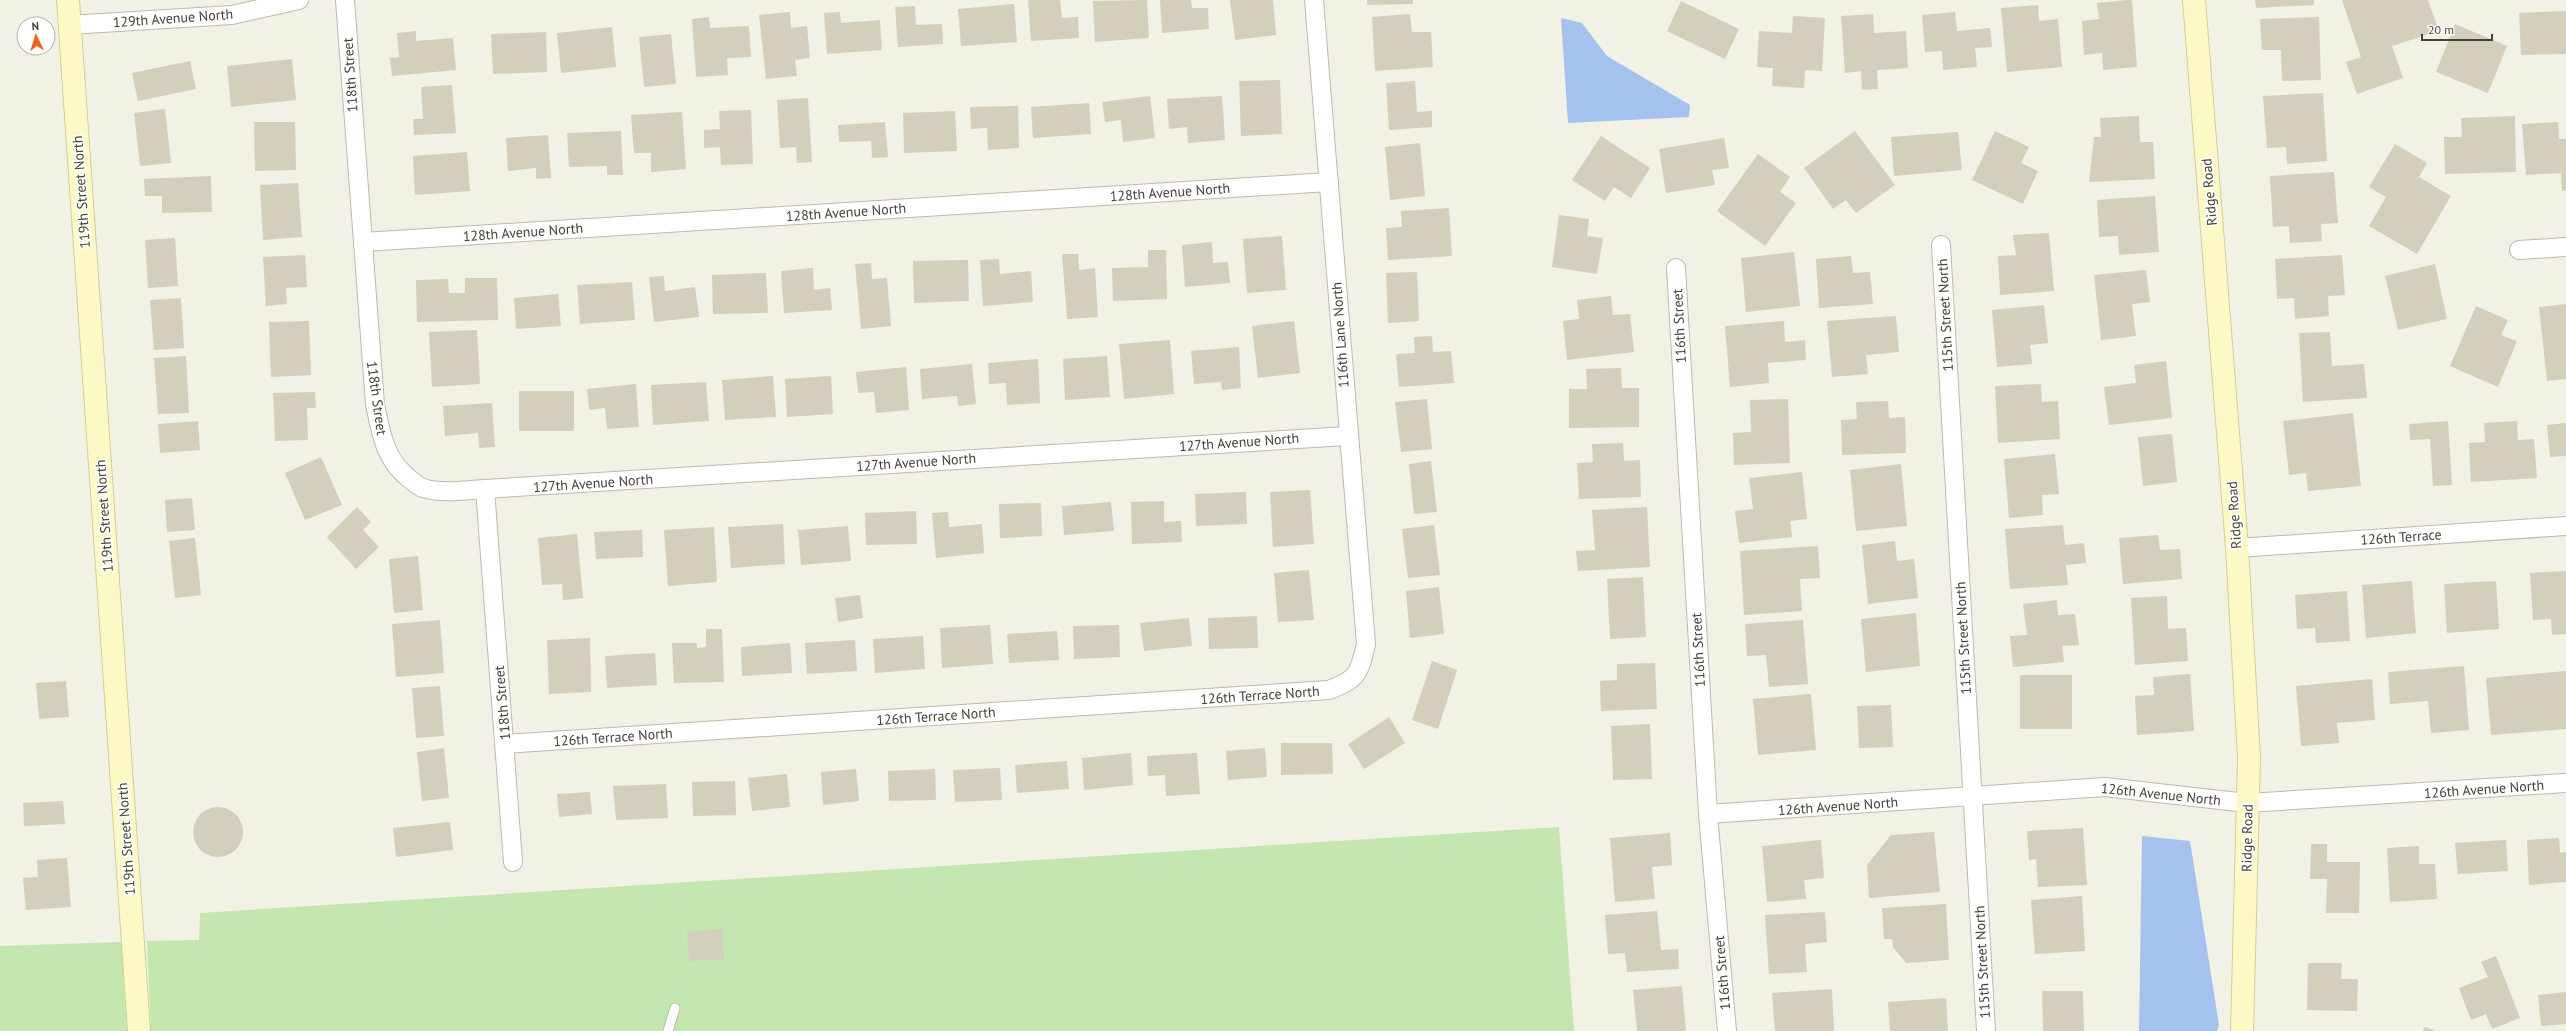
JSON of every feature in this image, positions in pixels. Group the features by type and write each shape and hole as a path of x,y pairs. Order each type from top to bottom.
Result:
{"street":[{"name":"119th Street North","path":"68,0 140,1031"},
{"name":"129th Avenue North","path":"69,25 232,15 299,0"},
{"name":"118th Street","path":"345,0 375,404 381,434 388,455 401,473 423,488 450,491 485,489 513,862"},
{"name":"116th Lane North","path":"1314,0 1329,182 1347,436 1366,644 1360,669"},
{"name":"Ridge Road","path":"2194,0 2237,548 2249,758 2242,1031"},
{"name":"128th Avenue North","path":"364,242 1329,182"},
{"name":"115th Street North","path":"1941,245 1986,1031"},
{"path":"2519,250 2566,247"},
{"name":"116th Street","path":"1676,268 1708,814 1727,1031"},
{"name":"127th Avenue North","path":"485,489 1347,436"},
{"name":"126th Terrace","path":"2237,548 2566,526"},
{"name":"126th Terrace North","path":"505,744 1329,690 1348,683 1360,669"},
{"name":"126th Avenue North","path":"1708,814 2105,787 2247,803 2566,784"}],"lane":[{"path":"668,1031 675,1008"}],"green space":[{"path":"1559,827 1574,1031 151,1031 147,941 199,940 200,913"},
{"path":"121,942 127,1031 0,1031 0,946"}],"water":[{"path":"1561,18 1582,23 1607,56 1690,105 1689,117 1568,123"},
{"path":"2142,836 2190,841 2219,1025 2217,1031 2139,1031"}],"building":[{"path":"1028,0 1060,0 1062,18 1078,17 1079,38 1031,41"},
{"path":"1147,0 1149,38 1095,42 1093,1"},
{"path":"1160,0 1191,0 1192,8 1208,8 1209,29 1162,33"},
{"path":"1230,0 1273,0 1276,35 1235,40"},
{"path":"1367,0 1413,0 1413,4 1367,5"},
{"path":"2132,0 2137,67 2103,70 2102,53 2084,55 2082,21 2099,19 2097,3"},
{"path":"2255,0 2314,0 2314,5 2256,8"},
{"path":"2342,0 2428,0 2439,31 2392,46 2403,78 2357,94 2346,62 2361,57"},
{"path":"1681,1 1739,29 1725,59 1667,31"},
{"path":"1014,4 1017,42 961,46 958,9"},
{"path":"2038,5 2039,21 2058,19 2062,67 2007,72 2001,8"},
{"path":"915,6 916,25 942,24 943,44 898,47 895,7"},
{"path":"2566,11 2566,54 2521,55 2519,13"},
{"path":"790,12 791,28 807,26 810,58 795,60 797,76 766,79 759,15"},
{"path":"840,12 841,23 880,20 882,50 827,54 824,13"},
{"path":"1955,12 1957,31 1990,28 1992,47 1975,48 1977,67 1943,70 1942,51 1925,52 1922,15"},
{"path":"1410,14 1412,32 1431,32 1433,67 1375,71 1372,17"},
{"path":"1873,14 1874,33 1906,31 1908,68 1877,70 1878,89 1862,90 1861,71 1845,73 1841,16"},
{"path":"1793,16 1825,18 1822,71 1805,70 1804,88 1772,86 1773,68 1757,67 1759,31 1792,33"},
{"path":"709,17 710,28 749,26 751,57 727,58 728,75 696,77 692,19"},
{"path":"2319,17 2321,80 2282,81 2281,50 2262,50 2260,19"},
{"path":"2455,24 2507,46 2488,93 2436,72"},
{"path":"612,27 616,67 561,73 557,33"},
{"path":"416,31 416,41 453,38 456,70 392,76 390,58 399,57 397,33"},
{"path":"546,32 547,72 493,74 491,34"},
{"path":"671,34 676,84 644,87 639,37"},
{"path":"292,59 296,100 231,107 227,66"},
{"path":"190,61 196,89 138,101 132,73"},
{"path":"1280,80 1282,134 1241,136 1239,81"},
{"path":"1415,81 1417,112 1432,111 1432,127 1389,130 1386,83"},
{"path":"452,85 456,133 414,135 413,119 423,119 421,87"},
{"path":"2323,93 2327,161 2287,164 2286,147 2267,148 2263,96"},
{"path":"1150,96 1155,138 1123,142 1121,120 1105,122 1102,102"},
{"path":"1222,96 1225,140 1188,143 1187,127 1169,129 1167,99"},
{"path":"808,98 812,162 797,163 796,147 780,148 777,100"},
{"path":"1089,103 1091,134 1033,138 1031,107"},
{"path":"1018,106 1019,148 988,150 987,128 971,129 970,107"},
{"path":"165,109 171,163 140,166 134,113"},
{"path":"751,110 753,164 721,165 720,147 704,148 704,130 720,129 719,111"},
{"path":"955,111 957,151 904,153 903,113"},
{"path":"682,112 686,169 651,172 651,153 634,153 631,115"},
{"path":"2139,116 2140,142 2153,142 2155,179 2089,182 2094,137 2101,137 2100,118"},
{"path":"2515,116 2516,172 2445,174 2444,137 2462,137 2461,118"},
{"path":"254,122 295,122 296,170 255,171"},
{"path":"885,122 888,157 872,158 871,141 839,142 838,125"},
{"path":"2558,122 2559,139 2566,139 2566,191 2562,191 2561,173 2526,175 2522,124"},
{"path":"621,131 623,175 607,175 607,166 569,167 567,133"},
{"path":"1855,131 1895,185 1856,213 1846,200 1833,209 1804,168"},
{"path":"1995,131 2029,147 2021,163 2038,171 2023,204 1972,180"},
{"path":"1958,132 1962,170 1894,176 1891,137"},
{"path":"548,135 551,178 536,179 536,168 508,171 506,138"},
{"path":"1601,136 1650,168 1631,198 1614,187 1605,201 1572,180"},
{"path":"1724,138 1729,168 1712,170 1715,185 1666,193 1659,149"},
{"path":"1420,143 1425,196 1390,200 1385,147"},
{"path":"2395,144 2427,163 2419,177 2451,196 2417,254 2369,226 2386,197 2369,187"},
{"path":"467,152 470,191 415,195 413,156"},
{"path":"1758,154 1790,177 1780,192 1796,203 1765,246 1717,211"},
{"path":"2334,172 2338,223 2321,224 2322,241 2290,243 2289,226 2273,227 2270,176"},
{"path":"211,176 212,212 162,213 162,196 145,196 144,179"},
{"path":"298,183 302,237 263,240 260,185"},
{"path":"2155,196 2159,252 2119,255 2118,236 2099,237 2097,200"},
{"path":"1449,208 1452,256 1388,260 1386,228 1402,227 1401,211"},
{"path":"1559,215 1589,219 1587,236 1603,238 1597,274 1552,267"},
{"path":"2049,233 2054,291 2000,295 1998,256 2016,255 2013,235"},
{"path":"1282,236 1286,290 1247,293 1243,239"},
{"path":"175,238 178,286 148,288 145,240"},
{"path":"1212,242 1213,263 1228,262 1230,283 1185,287 1182,245"},
{"path":"1148,250 1166,250 1167,299 1113,301 1112,268 1148,267"},
{"path":"1794,252 1800,306 1746,312 1741,258"},
{"path":"1062,254 1078,254 1079,270 1095,268 1098,317 1067,319"},
{"path":"305,255 307,287 286,288 287,304 266,306 263,257"},
{"path":"2342,255 2345,295 2328,296 2329,316 2295,319 2294,298 2277,299 2275,259"},
{"path":"1851,256 1853,273 1870,272 1873,304 1819,308 1816,259"},
{"path":"999,259 1000,274 1031,271 1033,302 983,306 980,260"},
{"path":"968,260 969,301 914,303 913,261"},
{"path":"871,263 872,279 887,278 891,326 861,329 855,264"},
{"path":"2435,264 2447,319 2398,330 2385,276"},
{"path":"813,268 814,290 830,288 832,310 784,313 781,271"},
{"path":"2146,270 2150,302 2132,304 2136,336 2101,340 2094,275"},
{"path":"1417,272 1419,321 1388,323 1386,273"},
{"path":"766,273 768,313 713,314 712,275"},
{"path":"664,276 665,291 695,287 699,317 654,322 649,277"},
{"path":"465,278 497,278 498,320 417,322 416,280 448,279 449,293 465,293"},
{"path":"632,282 635,320 580,324 577,285"},
{"path":"558,294 561,326 516,329 514,298"},
{"path":"1611,296 1613,315 1630,314 1634,352 1567,360 1563,321 1579,319 1577,300"},
{"path":"181,298 184,348 154,350 150,300"},
{"path":"2566,304 2566,379 2547,381 2539,307"},
{"path":"2044,305 2048,343 2030,345 2032,364 1997,367 1992,310"},
{"path":"2476,306 2508,320 2501,335 2517,341 2498,387 2450,366"},
{"path":"1896,316 1899,352 1866,355 1868,374 1832,377 1827,321"},
{"path":"309,321 311,375 271,377 269,322"},
{"path":"1294,321 1300,373 1258,378 1252,326"},
{"path":"1784,321 1785,342 1805,340 1806,360 1768,363 1769,383 1730,387 1725,326"},
{"path":"477,330 480,384 432,387 429,332"},
{"path":"2330,332 2332,366 2364,364 2367,398 2303,402 2299,333"},
{"path":"1432,336 1433,352 1451,351 1454,383 1399,387 1396,354 1415,353 1414,337"},
{"path":"1170,340 1174,394 1124,399 1119,344"},
{"path":"1239,347 1241,388 1222,390 1221,382 1194,384 1191,351"},
{"path":"186,356 189,413 158,414 154,358"},
{"path":"1107,356 1110,397 1065,400 1063,359"},
{"path":"1038,359 1040,403 1007,405 1006,383 989,384 988,363"},
{"path":"2166,361 2172,418 2109,425 2104,387 2136,383 2134,365"},
{"path":"972,364 976,404 958,406 957,396 922,399 920,369"},
{"path":"906,367 909,410 876,413 874,392 858,393 856,372"},
{"path":"1621,368 1622,388 1639,388 1639,427 1569,428 1569,389 1587,389 1586,369"},
{"path":"773,376 776,417 725,420 722,380"},
{"path":"831,376 833,414 787,417 785,379"},
{"path":"706,382 709,421 653,425 651,385"},
{"path":"636,384 639,427 607,429 605,408 589,410 587,389"},
{"path":"2041,384 2042,402 2058,401 2060,439 1998,443 1995,386"},
{"path":"519,391 574,391 574,431 519,431"},
{"path":"315,392 316,408 307,408 308,440 275,441 273,393"},
{"path":"1427,399 1432,449 1401,452 1395,402"},
{"path":"1788,399 1790,463 1734,465 1733,433 1751,432 1750,400"},
{"path":"1888,401 1889,418 1905,417 1906,453 1842,455 1841,420 1857,419 1856,402"},
{"path":"492,403 495,447 479,448 478,433 445,436 443,406"},
{"path":"2353,413 2361,486 2308,491 2306,473 2289,475 2283,421"},
{"path":"198,421 200,450 160,453 158,424"},
{"path":"2448,421 2452,485 2433,486 2430,439 2410,440 2409,424"},
{"path":"2517,421 2518,440 2534,439 2537,478 2471,482 2469,443 2485,442 2484,423"},
{"path":"2566,423 2566,456 2550,457 2547,425"},
{"path":"2172,434 2177,482 2143,486 2138,437"},
{"path":"1623,443 1624,461 1640,460 1641,497 1579,499 1577,463 1593,462 1592,444"},
{"path":"2055,454 2059,494 2042,495 2043,515 2009,518 2004,459"},
{"path":"321,457 342,505 305,520 285,473"},
{"path":"1431,461 1437,512 1414,514 1409,464"},
{"path":"1901,464 1907,526 1856,531 1850,470"},
{"path":"1802,472 1807,519 1790,521 1792,537 1739,543 1735,511 1753,509 1749,478"},
{"path":"1310,490 1314,544 1273,547 1270,492"},
{"path":"1246,492 1247,524 1196,526 1195,494"},
{"path":"192,498 195,530 167,532 165,500"},
{"path":"1164,501 1164,522 1181,521 1182,542 1132,544 1131,502"},
{"path":"1111,502 1114,531 1064,535 1062,506"},
{"path":"1041,503 1042,536 1000,538 999,504"},
{"path":"357,507 371,522 363,530 379,547 356,569 327,537"},
{"path":"1647,507 1650,567 1578,571 1576,551 1595,550 1592,510"},
{"path":"916,511 917,544 866,545 865,513"},
{"path":"948,512 949,527 982,524 984,553 936,558 932,513"},
{"path":"783,524 785,564 731,568 728,527"},
{"path":"1434,525 1440,575 1408,578 1402,529"},
{"path":"2063,525 2065,545 2084,543 2086,563 2066,565 2068,585 2010,589 2005,529"},
{"path":"848,526 851,561 801,565 798,530"},
{"path":"714,527 717,582 668,586 664,530"},
{"path":"642,530 643,557 596,559 594,532"},
{"path":"577,534 583,598 563,600 562,584 542,585 538,538"},
{"path":"2158,535 2160,550 2180,549 2182,579 2123,584 2119,538"},
{"path":"195,538 201,595 175,598 169,541"},
{"path":"1895,541 1897,561 1914,559 1918,598 1868,604 1862,545"},
{"path":"1818,546 1820,578 1800,579 1802,611 1744,615 1740,551"},
{"path":"418,556 423,610 394,613 389,559"},
{"path":"1309,570 1314,620 1278,622 1274,573"},
{"path":"2566,571 2566,634 2552,635 2551,619 2533,620 2530,573"},
{"path":"1643,577 1646,637 1610,639 1607,579"},
{"path":"2412,581 2416,633 2366,638 2362,585"},
{"path":"2496,581 2499,629 2447,633 2444,584"},
{"path":"1439,587 1444,634 1410,638 1406,591"},
{"path":"2347,591 2350,641 2316,643 2315,628 2297,629 2295,595"},
{"path":"860,595 863,618 838,622 835,598"},
{"path":"2167,596 2168,629 2186,628 2188,661 2135,665 2131,598"},
{"path":"2057,600 2058,615 2075,614 2079,645 2062,646 2064,662 2013,667 2010,636 2027,635 2023,604"},
{"path":"1916,613 1920,666 1866,672 1861,619"},
{"path":"1257,616 1258,648 1209,649 1208,618"},
{"path":"1189,618 1192,646 1144,651 1140,623"},
{"path":"440,620 444,673 396,677 392,624"},
{"path":"1803,620 1808,684 1769,687 1766,655 1747,656 1745,624"},
{"path":"990,625 993,664 942,668 940,628"},
{"path":"1119,625 1120,657 1074,659 1073,626"},
{"path":"706,629 722,629 724,682 674,683 672,643 697,643 697,648 706,647"},
{"path":"1057,631 1059,660 1009,663 1007,634"},
{"path":"923,636 925,669 875,673 873,639"},
{"path":"590,638 591,692 549,694 547,640"},
{"path":"855,640 857,671 807,674 805,643"},
{"path":"790,643 792,673 742,676 741,647"},
{"path":"655,653 657,685 607,688 605,656"},
{"path":"1432,661 1457,670 1438,729 1412,720"},
{"path":"1655,663 1657,709 1601,711 1600,681 1617,680 1617,664"},
{"path":"2464,666 2469,730 2431,733 2428,701 2390,704 2388,672"},
{"path":"2566,671 2566,729 2491,735 2486,678"},
{"path":"2190,674 2194,731 2137,735 2135,696 2154,695 2153,677"},
{"path":"2020,675 2072,675 2072,729 2020,729"},
{"path":"2372,679 2375,720 2337,723 2339,743 2301,746 2296,686"},
{"path":"66,681 69,717 39,719 36,683"},
{"path":"440,686 444,736 416,738 412,688"},
{"path":"1811,694 1816,750 1758,755 1753,699"},
{"path":"1891,705 1893,747 1859,748 1857,706"},
{"path":"1389,717 1405,743 1364,769 1348,744"},
{"path":"1650,724 1652,779 1613,780 1611,726"},
{"path":"1281,743 1332,743 1333,774 1281,775"},
{"path":"444,748 449,798 422,801 417,752"},
{"path":"1265,748 1267,777 1228,780 1226,751"},
{"path":"1131,753 1133,785 1084,790 1082,758"},
{"path":"1197,753 1200,794 1166,796 1165,775 1148,776 1147,756"},
{"path":"1067,761 1069,789 1017,793 1015,765"},
{"path":"1000,768 1002,800 955,802 953,770"},
{"path":"856,769 859,801 823,805 821,772"},
{"path":"935,769 936,800 889,801 888,771"},
{"path":"787,774 790,807 752,811 748,778"},
{"path":"735,781 736,815 693,816 692,782"},
{"path":"666,784 668,818 616,820 613,786"},
{"path":"590,792 592,814 559,817 557,794"},
{"path":"63,801 65,824 24,826 23,803"},
{"path":"213,807 223,807 236,814 243,827 243,837 236,850 223,857 213,857 204,853 197,846 193,837 193,827 197,818 204,811"},
{"path":"450,822 453,850 396,857 393,828"},
{"path":"2083,828 2087,885 2038,887 2036,859 2029,860 2027,831"},
{"path":"1934,832 1940,892 1869,898 1867,865 1891,835"},
{"path":"1670,833 1672,865 1652,867 1655,899 1615,902 1610,838"},
{"path":"2559,838 2560,853 2566,852 2566,882 2529,885 2527,840"},
{"path":"1821,840 1824,878 1804,880 1806,899 1767,902 1762,846"},
{"path":"2506,840 2508,871 2458,874 2455,843"},
{"path":"2311,844 2327,844 2327,862 2360,862 2359,913 2326,913 2327,879 2310,879"},
{"path":"2419,846 2419,864 2435,864 2437,899 2390,902 2387,848"},
{"path":"67,858 71,907 26,910 23,878 38,877 37,860"},
{"path":"2082,896 2085,951 2035,954 2031,900"},
{"path":"1946,904 1949,960 1906,963 1893,947 1892,939 1884,939 1882,908"},
{"path":"1657,911 1661,950 1678,949 1679,969 1627,972 1625,953 1608,954 1605,915"},
{"path":"1825,912 1827,942 1805,944 1807,972 1769,974 1765,915"},
{"path":"722,929 724,959 689,961 687,932"},
{"path":"2496,956 2520,1018 2492,1029 2486,1014 2471,1020 2459,988 2488,977 2481,962"},
{"path":"2308,963 2342,963 2341,979 2358,979 2357,1011 2307,1010"},
{"path":"1682,986 1686,1031 1637,1031 1633,990"},
{"path":"1832,989 1834,1031 1775,1031 1772,993"},
{"path":"2042,991 2083,991 2084,1031 2043,1031"},
{"path":"2566,992 2566,1024 2541,1026 2538,995"},
{"path":"1946,998 1948,1031 1890,1031 1888,1002"},
{"path":"2425,1027 2436,1031 2423,1031"}]}
